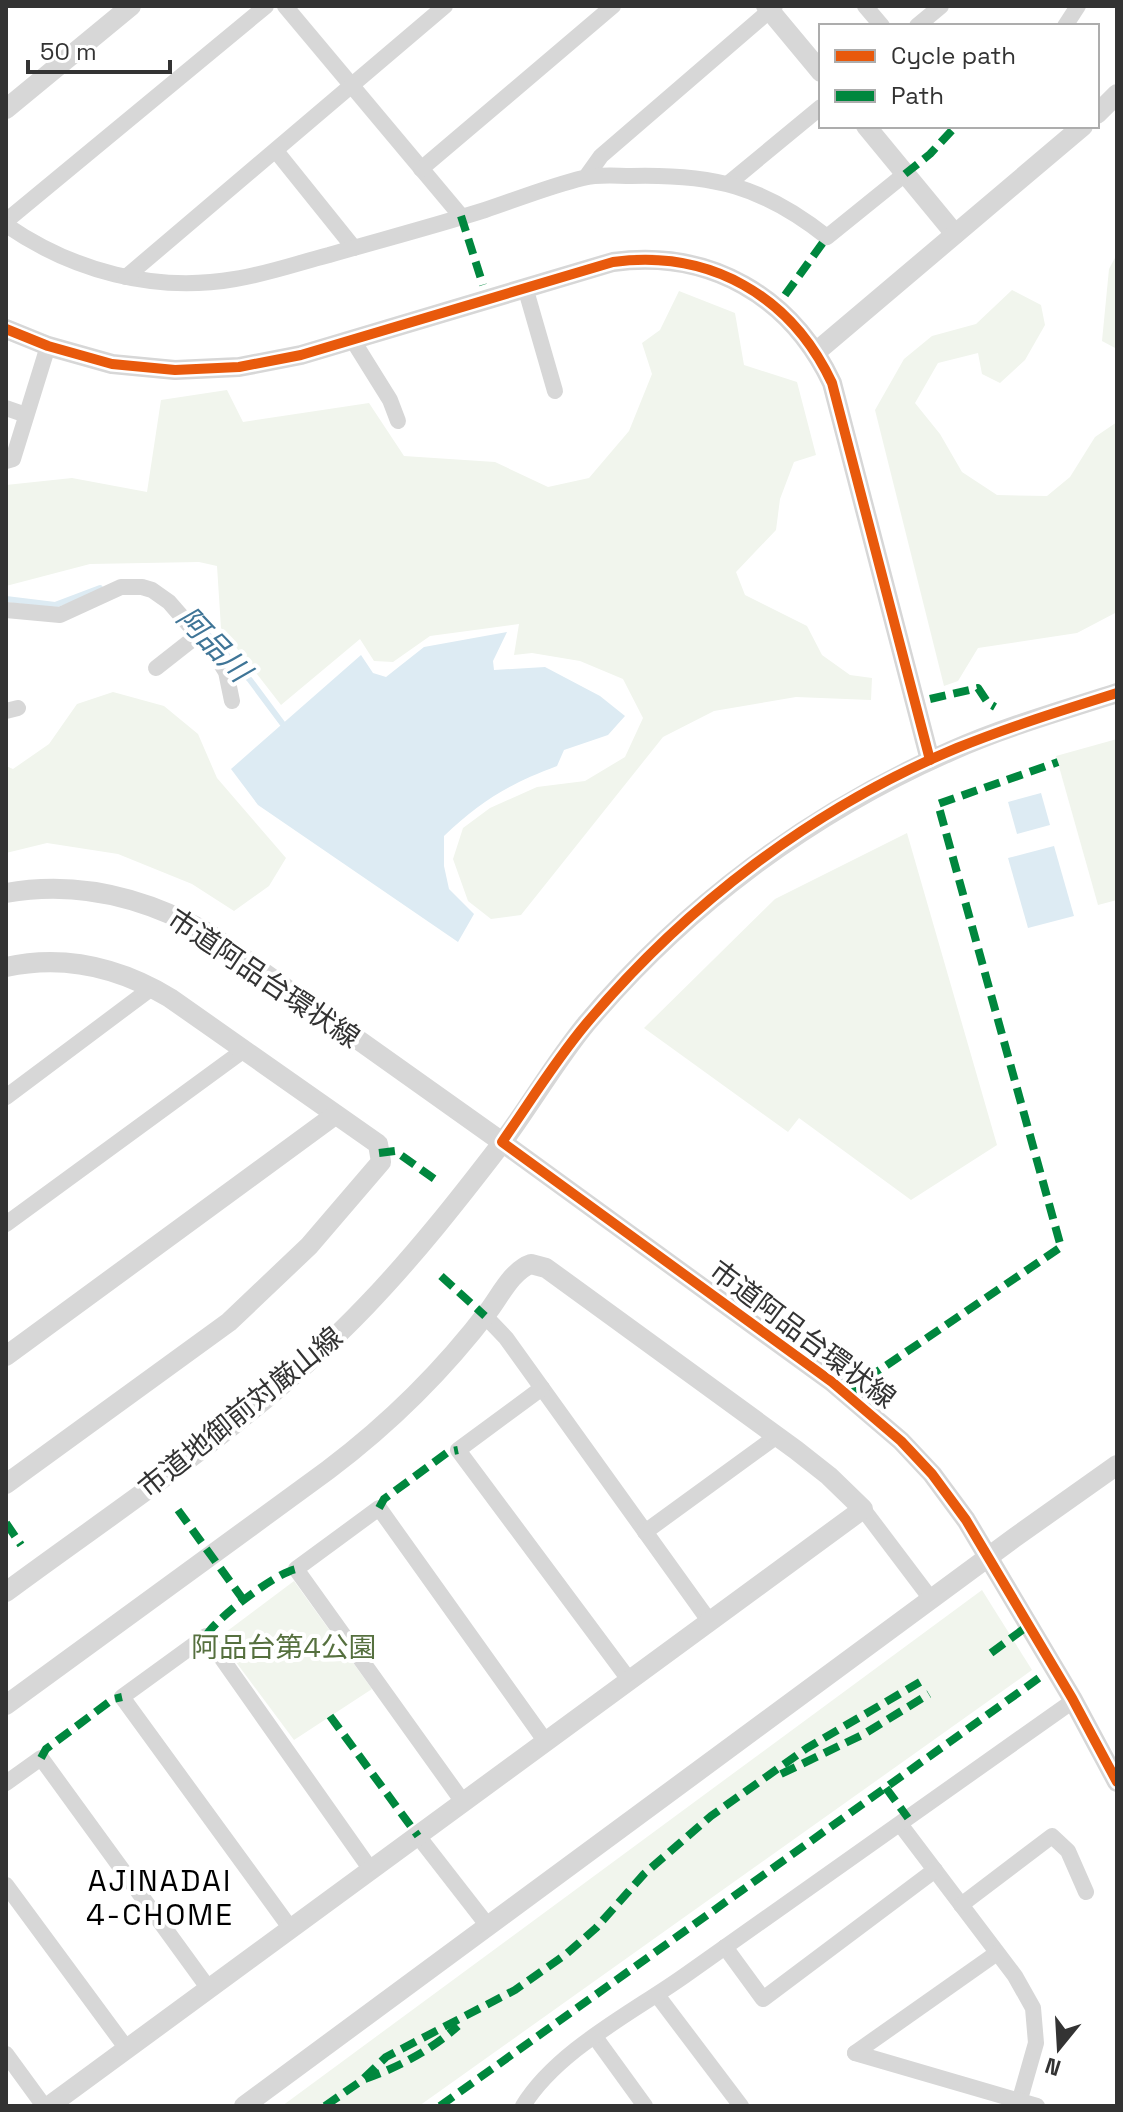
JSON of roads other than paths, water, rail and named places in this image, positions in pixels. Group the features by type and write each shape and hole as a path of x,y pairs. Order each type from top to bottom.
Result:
{"street":[{"path":"6,109 131,6"},
{"path":"266,6 6,223 36,244 69,260 126,277 178,283 233,280 354,248 586,177 662,175 729,183 769,197 796,212 827,237 905,174"},
{"path":"285,6 461,216"},
{"path":"126,277 445,6"},
{"path":"421,169 613,6"},
{"path":"865,6 880,24"},
{"path":"919,24 941,6"},
{"path":"1066,24 1078,6"},
{"path":"586,177 601,156 759,23 770,7 819,69"},
{"path":"1099,112 1117,94"},
{"path":"729,183 819,109"},
{"path":"868,128 955,234"},
{"path":"816,352 1081,128"},
{"path":"276,151 354,248"},
{"path":"6,329 48,346 112,364 207,370 270,362 613,262 651,260 689,264 726,276 760,295 789,320 816,352 832,383 930,760"},
{"path":"525,287 555,391"},
{"path":"352,339 390,400 398,421"},
{"path":"6,461 13,459 48,346"},
{"path":"6,408 26,415"},
{"path":"6,610 60,615 121,587 142,587 161,595 198,635 226,672 232,701"},
{"path":"156,668 198,635"},
{"name":"市道地御前対厳山線","path":"6,1592 241,1418 319,1352 412,1255 502,1142 586,1025 637,967 693,914 753,865 817,821 930,760 1027,722 1117,693"},
{"name":"市道阿品台環状線","path":"6,893 48,888 104,893 131,899 183,919 208,933 502,1142 868,1410 932,1474 960,1510 1117,1782"},
{"path":"6,967 46,962 73,963 124,974 153,987 378,1144 381,1162 309,1246 229,1322 6,1484"},
{"path":"6,1097 153,987"},
{"path":"6,1224 244,1050"},
{"path":"6,1356 335,1115"},
{"path":"6,1705 353,1451 423,1388 518,1272 524,1266 538,1264 821,1469 863,1509 931,1599"},
{"path":"485,1316 501,1332 710,1622"},
{"path":"542,1388 458,1450 630,1681"},
{"path":"645,1532 777,1436"},
{"path":"244,2106 1117,1465"},
{"path":"463,1802 296,1569 379,1508 546,1742"},
{"path":"6,2054 47,2106 863,1509"},
{"path":"291,1929 122,1697 206,1636 371,1870"},
{"path":"523,2106 530,2094 551,2073 595,2037 1073,1701"},
{"path":"6,1783 41,1758 209,1989"},
{"path":"900,1824 1015,1976 1033,2008 1036,2043 1019,2103"},
{"path":"418,1836 488,1926"},
{"path":"961,1905 1052,1836 1068,1851 1086,1892"},
{"path":"725,1947 763,1999 935,1870"},
{"path":"6,1885 127,2049"},
{"path":"997,1953 855,2053 1037,2106"},
{"path":"657,1995 741,2106"},
{"path":"595,2037 645,2106"}],"waterway":[{"name":"阿品川","path":"6,599 55,605 100,588"},
{"name":"阿品川","path":"200,626 250,680 285,727"}],"district":[{"name":"AJINADAI 4-CHOME","path":"160,1897"}],"park label":[{"name":"阿品台第4公園","path":"284,1647"}]}
